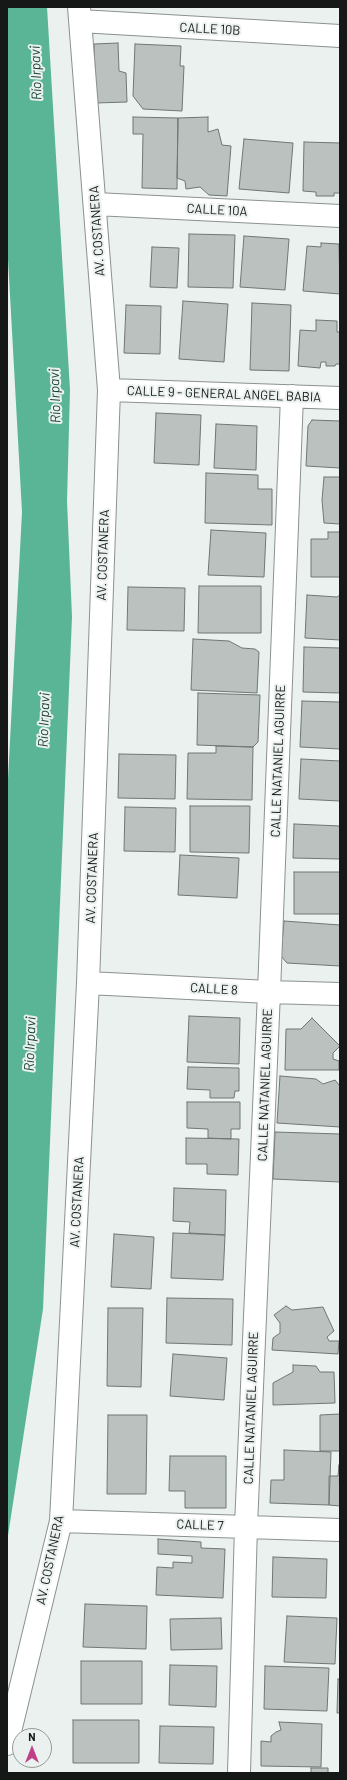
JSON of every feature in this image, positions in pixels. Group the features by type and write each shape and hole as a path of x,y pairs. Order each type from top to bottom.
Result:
{"street":[{"name":"CALLE 10B","path":"80,14 340,36"},
{"name":"AV. COSTANERA","path":"7,1744 61,1521 88,983 109,390 80,14"},
{"name":"CALLE 10A","path":"95,204 340,216"},
{"name":"CALLE 9 - GENERAL ANGEL BABIA","path":"109,390 340,398"},
{"name":"CALLE NATANIEL AGUIRRE","path":"238,1773 246,1526 269,992 292,396"},
{"name":"CALLE 8","path":"88,983 340,994"},
{"name":"CALLE 7","path":"61,1521 340,1530"}],"water":[{"name":"Río Irpavi","path":"7,7 47,7 70,390 67,501 72,617 43,1309 7,1542 7,798 22,512 7,241"}],"building":[{"path":"118,43 119,71 126,73 127,102 96,103 94,44"},
{"path":"135,44 181,46 180,66 184,66 182,111 143,109 133,96"},
{"path":"133,117 178,118 177,189 142,188 143,134 133,134"},
{"path":"208,117 208,132 218,129 222,145 231,146 227,196 209,195 200,187 186,189 185,181 177,178 178,118"},
{"path":"244,139 293,143 289,193 239,189"},
{"path":"304,142 340,143 340,193 334,193 334,196 316,196 316,192 303,191"},
{"path":"189,234 235,235 233,288 188,287"},
{"path":"244,236 289,239 285,290 240,287"},
{"path":"321,243 339,244 340,294 303,291 307,246 321,247"},
{"path":"152,247 179,248 177,288 150,287"},
{"path":"183,301 228,304 224,362 179,359"},
{"path":"252,303 291,305 289,371 250,370"},
{"path":"126,305 161,306 160,354 124,353"},
{"path":"316,320 337,321 337,332 340,332 340,364 336,364 335,366 326,366 326,362 321,362 320,368 298,366 300,330 316,331"},
{"path":"156,413 201,415 199,465 154,463"},
{"path":"312,420 340,421 340,468 306,466 308,426"},
{"path":"216,424 257,426 256,470 214,468"},
{"path":"206,473 258,475 258,489 272,489 272,525 205,523"},
{"path":"324,477 340,477 340,524 324,523 322,500"},
{"path":"211,530 266,533 264,577 208,575"},
{"path":"328,532 340,532 340,577 311,577 311,539 328,539"},
{"path":"199,586 261,586 261,633 198,633"},
{"path":"128,587 185,588 184,631 127,630"},
{"path":"307,595 337,597 340,595 340,640 305,638"},
{"path":"193,639 229,641 242,648 255,649 259,652 257,693 191,690"},
{"path":"304,647 340,648 340,693 303,692"},
{"path":"198,693 260,695 258,742 253,747 197,745"},
{"path":"302,701 340,702 340,749 300,747"},
{"path":"216,746 253,747 252,800 187,799 188,753 216,753"},
{"path":"119,754 176,755 175,799 118,798"},
{"path":"301,759 340,761 340,801 299,799"},
{"path":"190,806 250,806 249,853 190,852"},
{"path":"125,807 176,808 175,852 124,851"},
{"path":"294,824 340,826 340,859 293,858"},
{"path":"180,855 239,858 237,898 178,895"},
{"path":"294,872 340,872 340,914 294,914"},
{"path":"284,921 340,925 340,966 287,963 281,956"},
{"path":"189,1016 240,1018 239,1064 187,1062"},
{"path":"312,1018 340,1046 333,1053 333,1059 339,1061 339,1070 285,1070 286,1029 301,1029"},
{"path":"188,1067 239,1068 239,1091 235,1091 234,1098 210,1098 210,1090 187,1089"},
{"path":"280,1076 316,1079 323,1084 335,1080 340,1086 340,1127 277,1123"},
{"path":"187,1102 240,1102 240,1129 231,1129 231,1139 208,1138 208,1129 187,1128"},
{"path":"275,1132 340,1134 340,1182 273,1179"},
{"path":"186,1138 239,1139 238,1175 207,1174 207,1164 186,1164"},
{"path":"174,1188 226,1190 225,1235 189,1233 190,1222 173,1221"},
{"path":"173,1233 225,1235 223,1280 171,1278"},
{"path":"114,1234 154,1237 151,1289 111,1287"},
{"path":"167,1298 233,1299 232,1345 166,1343"},
{"path":"286,1306 292,1310 323,1307 334,1331 327,1337 329,1341 339,1341 338,1354 272,1350 273,1338 280,1333 280,1323 274,1315"},
{"path":"108,1308 143,1308 141,1387 107,1386"},
{"path":"173,1354 227,1358 224,1400 170,1396"},
{"path":"293,1365 316,1366 320,1372 334,1372 335,1403 273,1405 273,1383 293,1372"},
{"path":"340,1414 340,1451 320,1451 320,1415"},
{"path":"108,1415 147,1415 146,1494 107,1494"},
{"path":"284,1450 331,1452 329,1505 270,1503 271,1480 284,1480"},
{"path":"170,1456 226,1456 226,1508 185,1508 185,1491 169,1491"},
{"path":"339,1465 340,1506 329,1505 329,1476 338,1476"},
{"path":"158,1539 201,1542 201,1548 225,1549 223,1598 156,1595 157,1567 173,1568 173,1562 192,1563 192,1556 158,1554"},
{"path":"273,1557 327,1559 326,1598 272,1597"},
{"path":"85,1604 147,1606 146,1649 83,1647"},
{"path":"287,1616 337,1618 335,1664 284,1662"},
{"path":"221,1618 222,1649 171,1650 170,1619"},
{"path":"81,1661 142,1661 142,1704 81,1704"},
{"path":"170,1665 217,1666 216,1707 169,1705"},
{"path":"265,1666 329,1668 327,1711 264,1709"},
{"path":"338,1679 340,1679 340,1713 337,1713"},
{"path":"73,1720 139,1720 139,1763 73,1763"},
{"path":"279,1722 322,1724 321,1767 261,1766 261,1741 271,1742 271,1736 281,1730"},
{"path":"160,1726 214,1727 213,1764 159,1763"},
{"path":"311,1768 328,1768 328,1773 311,1773"}]}
